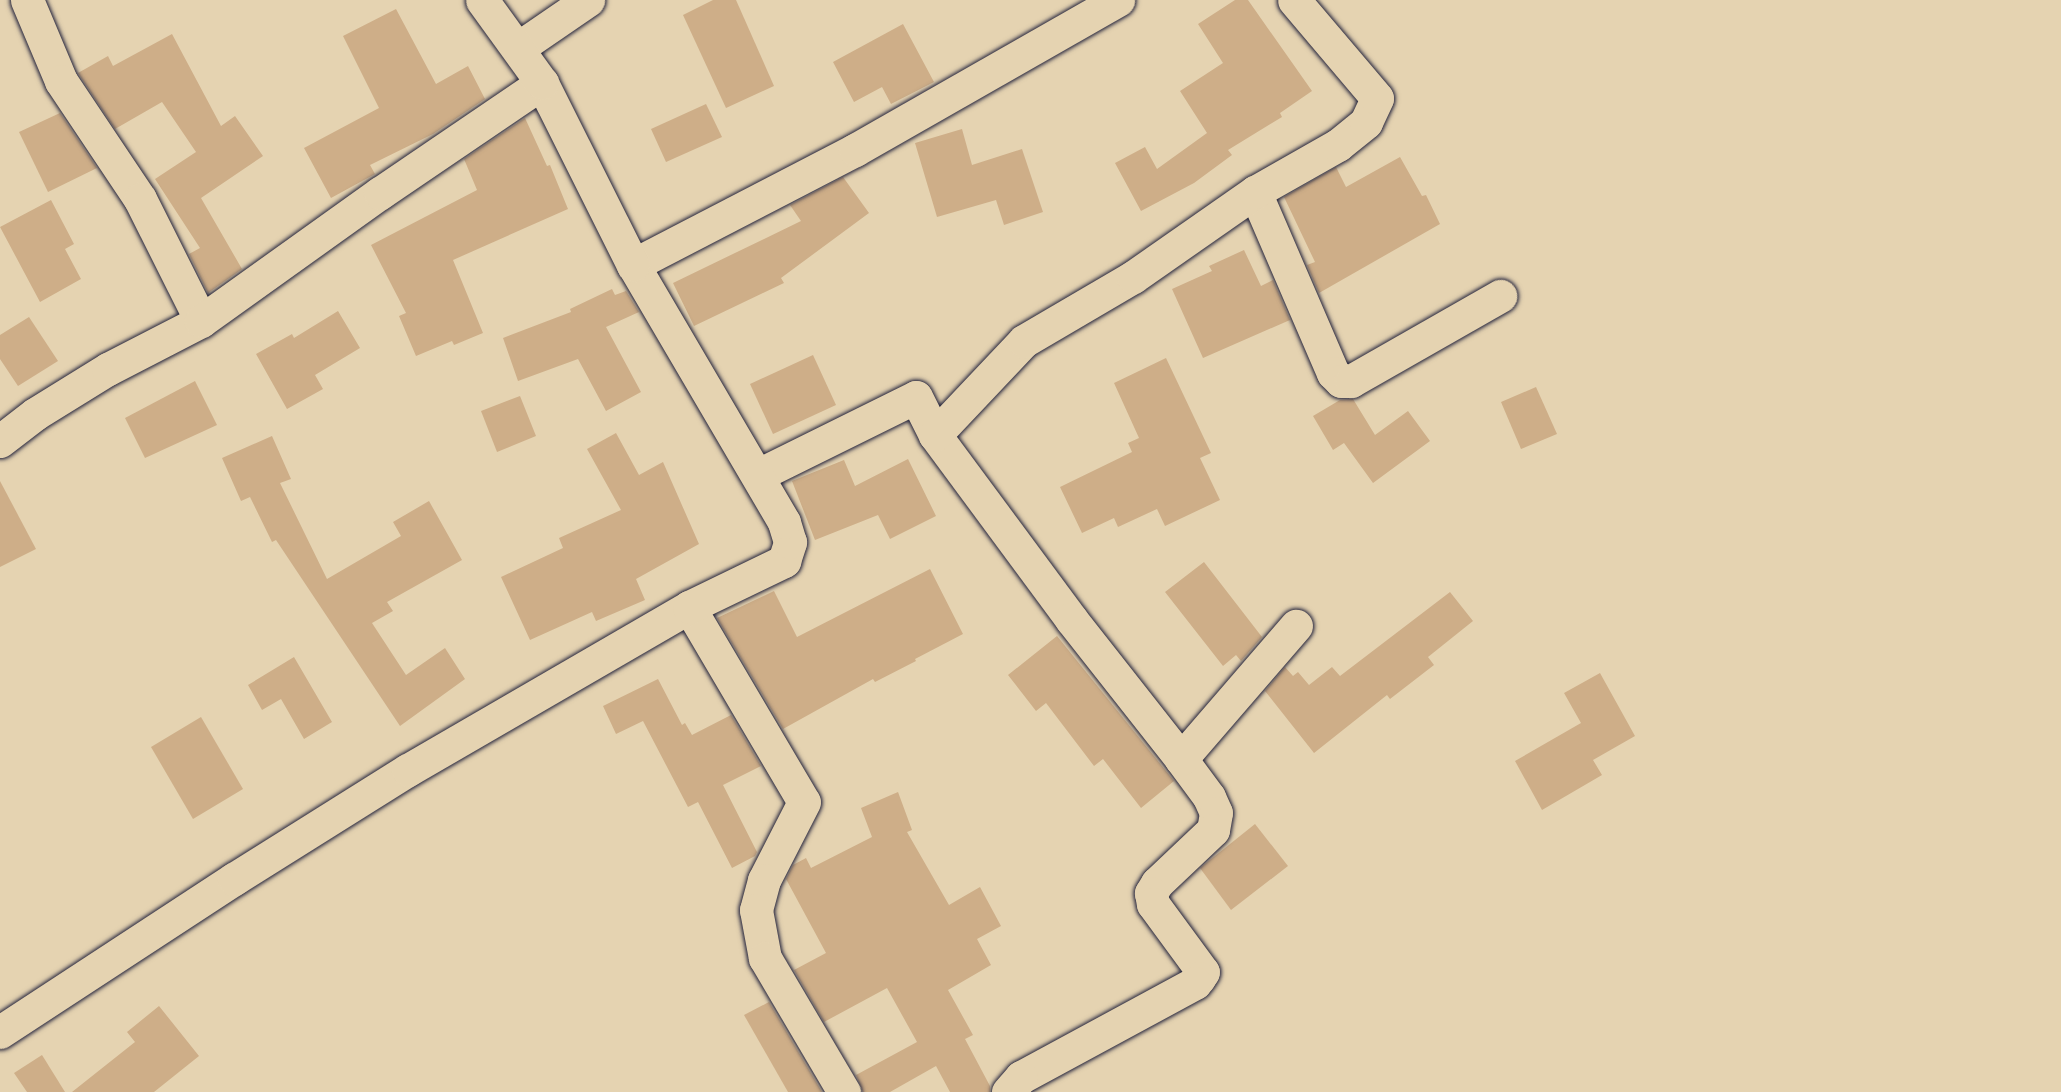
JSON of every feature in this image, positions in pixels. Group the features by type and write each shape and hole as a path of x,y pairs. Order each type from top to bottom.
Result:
{"street":[{"path":"27,0 61,81 140,199 201,321"},
{"path":"0,1032 234,879 408,770 688,607 784,561 790,542 784,522 633,265 542,83 482,0"},
{"path":"518,48 588,0"},
{"path":"633,265 855,150 1118,0"},
{"path":"936,435 1024,341 1133,277 1255,192 1338,145 1366,122 1377,98 1294,0"},
{"path":"0,441 35,414 108,369 201,321 381,193 542,83"},
{"path":"1255,192 1333,373 1341,381 1351,381 1500,297"},
{"path":"758,475 916,397 936,435 1071,619 1181,759 1209,797 1216,813 1213,830 1157,883 1151,893 1153,904 1203,972 1195,983 1021,1077 1008,1092"},
{"path":"688,607 804,802 764,880 756,910 765,958 844,1092"},
{"path":"1181,759 1296,626"}],"building":[{"path":"713,0 736,0 774,86 726,108 683,15"},
{"path":"1235,0 1248,0 1312,91 1280,113 1282,117 1228,150 1232,155 1194,183 1141,211 1115,163 1145,147 1157,169 1207,133 1180,91 1223,63 1198,24"},
{"path":"396,9 436,84 468,66 485,99 433,134 370,165 375,174 331,198 304,148 379,108 343,36"},
{"path":"903,24 934,82 891,104 882,87 854,102 833,62"},
{"path":"172,34 221,126 235,116 263,156 201,198 242,269 208,293 189,254 200,248 155,179 196,152 162,102 115,129 78,73 108,56 113,66"},
{"path":"706,104 722,137 666,162 651,129"},
{"path":"60,113 97,168 48,192 19,132"},
{"path":"525,118 547,166 550,165 568,209 453,260 483,333 454,345 452,341 416,356 399,316 406,313 371,245 477,190 464,159"},
{"path":"962,129 972,165 1022,149 1043,212 1004,225 996,200 937,217 915,143"},
{"path":"1400,157 1422,196 1426,195 1440,224 1319,293 1307,265 1315,262 1284,197 1336,167 1346,187"},
{"path":"843,177 869,213 781,278 784,283 694,326 673,283 801,221 790,205"},
{"path":"51,200 74,244 65,249 81,279 40,302 0,227"},
{"path":"1244,250 1261,286 1273,280 1290,320 1203,358 1172,289 1212,271 1209,266"},
{"path":"612,289 615,295 626,291 639,312 606,327 641,392 606,411 578,359 518,381 503,338 571,312 570,309"},
{"path":"338,311 360,348 315,375 323,389 287,409 256,354 292,334 294,338"},
{"path":"29,317 58,361 18,386 0,359 0,335"},
{"path":"813,355 836,405 773,434 750,384"},
{"path":"1166,358 1211,453 1200,458 1220,500 1165,526 1157,509 1118,527 1114,518 1082,533 1060,487 1132,452 1128,443 1139,438 1114,383"},
{"path":"195,381 217,425 145,458 125,418"},
{"path":"1536,387 1557,434 1521,449 1501,402"},
{"path":"520,396 536,436 497,452 481,411"},
{"path":"1353,399 1375,435 1408,411 1430,441 1373,483 1344,443 1333,450 1313,416 1340,400"},
{"path":"616,433 639,475 663,462 699,544 636,579 645,600 596,621 592,612 530,640 501,577 563,548 559,538 621,510 587,449"},
{"path":"272,436 291,479 280,483 327,579 401,536 393,522 429,501 462,560 387,602 393,611 372,623 406,675 445,648 465,679 400,726 276,540 272,542 250,497 241,501 222,458"},
{"path":"908,459 936,516 890,539 878,515 815,540 792,481 844,460 855,486"},
{"path":"0,481 36,549 0,567"},
{"path":"1204,562 1262,637 1241,661 1236,655 1223,666 1165,592"},
{"path":"930,569 963,634 875,682 873,679 783,729 717,618 774,591 797,637"},
{"path":"1450,592 1473,621 1428,657 1434,665 1390,699 1387,695 1314,753 1265,691 1285,667 1293,676 1298,672 1309,685 1332,667 1340,676"},
{"path":"1057,636 1174,781 1141,808 1103,759 1094,766 1046,703 1036,711 1008,675"},
{"path":"294,657 332,722 304,739 281,699 262,710 248,685"},
{"path":"1600,673 1635,736 1593,760 1602,775 1542,810 1515,761 1581,723 1564,693"},
{"path":"658,679 682,725 685,723 692,735 731,715 761,766 723,785 757,852 755,856 732,868 698,802 688,807 643,721 616,734 603,706"},
{"path":"201,717 243,789 193,819 151,747"},
{"path":"898,792 912,830 907,832 949,905 980,887 1001,926 977,939 991,965 948,990 973,1035 965,1039 990,1086 990,1092 950,1092 936,1066 890,1092 863,1092 856,1075 917,1042 887,988 824,1022 794,970 826,953 786,879 793,865 806,858 811,868 872,837 861,808"},
{"path":"1255,824 1288,866 1231,910 1200,868"},
{"path":"769,1002 822,1092 788,1092 744,1015"},
{"path":"159,1006 199,1056 154,1092 72,1092 135,1042 127,1032"},
{"path":"42,1055 65,1092 27,1092 14,1073"}]}
